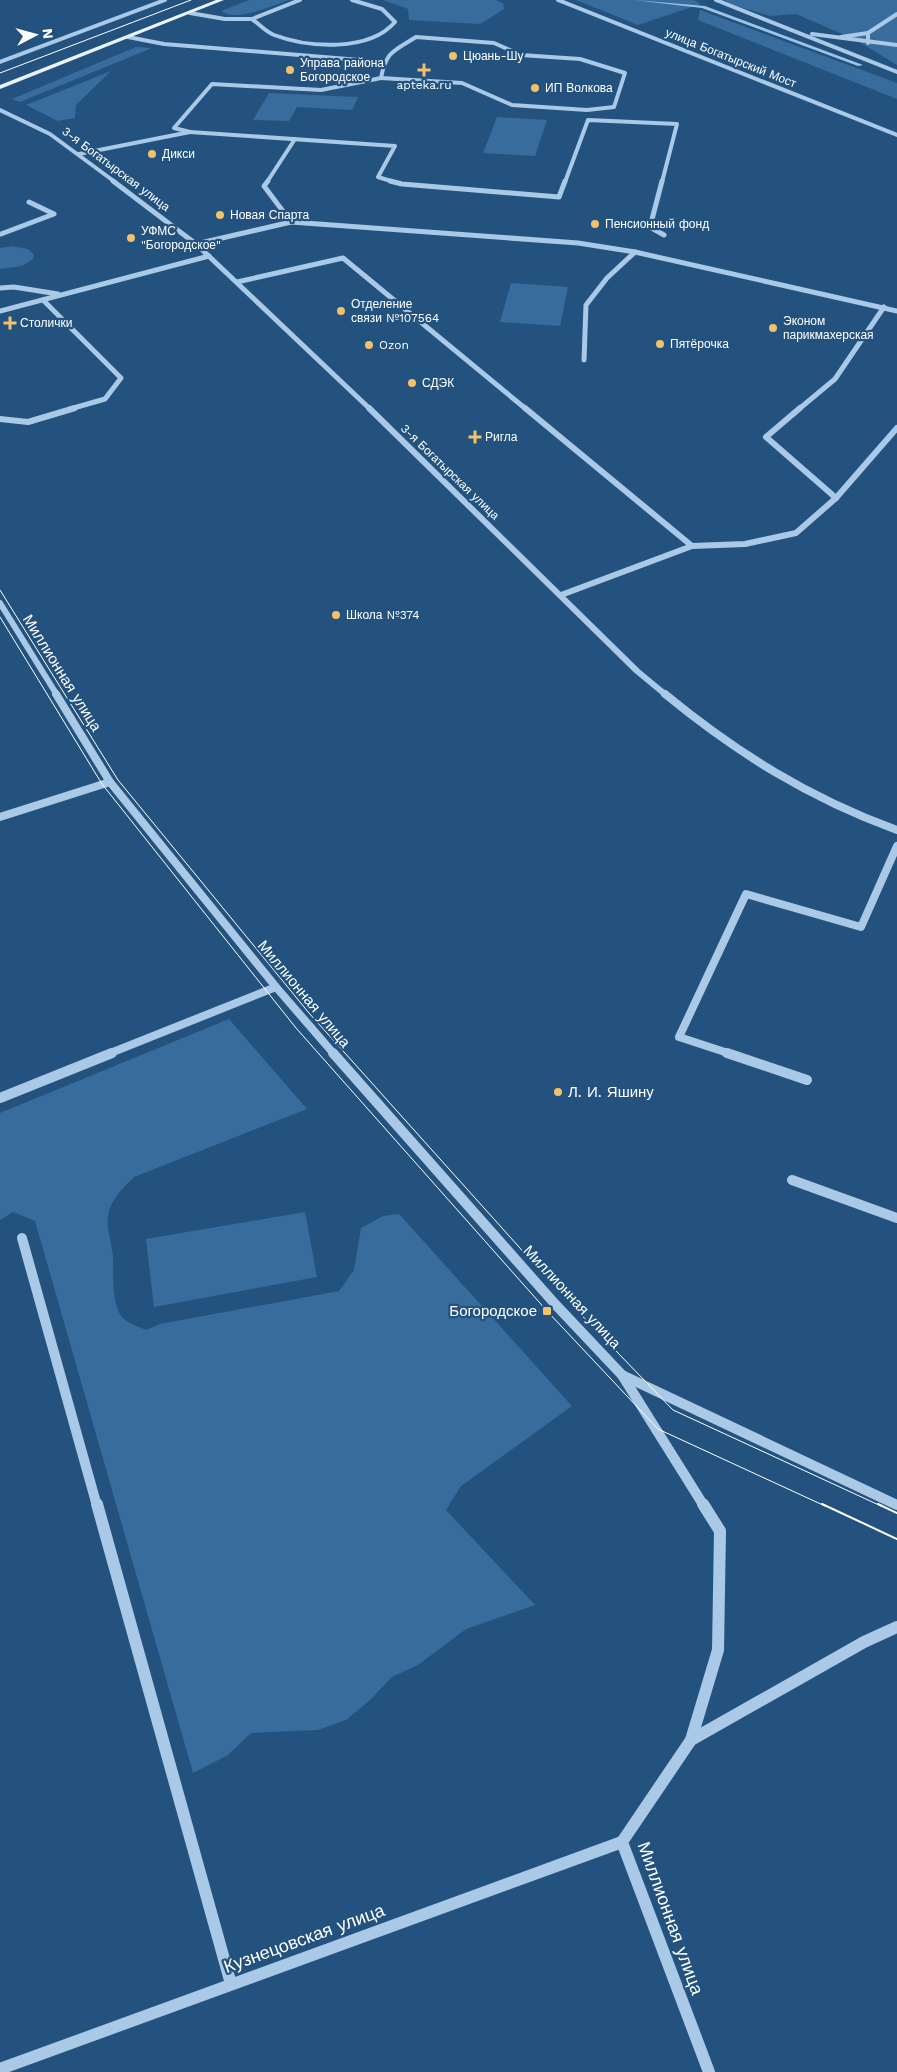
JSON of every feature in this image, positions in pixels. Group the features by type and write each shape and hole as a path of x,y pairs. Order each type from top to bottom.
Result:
{"main road":[{"path":"0,86 221,0"}],"street":[{"path":"0,62 165,0"},
{"path":"190,13 225,19 252,19 272,9 300,0"},
{"path":"252,19 272,34 316,44 362,42 380,36 391,29 395,22 391,13 352,0"},
{"name":"улица Богатырский Мост","path":"558,0 897,134"},
{"path":"716,0 897,72"},
{"path":"832,38 868,32 897,14"},
{"path":"782,27 832,38 897,45"},
{"path":"868,32 868,43"},
{"path":"128,37 164,44 384,62"},
{"path":"381,78 384,62 389,55 416,37 494,43 521,55 580,59 625,73 614,107 587,110 512,105 462,83 381,78 321,90 212,84 174,128 190,132 395,146 378,177 402,184 559,197 588,120 587,110"},
{"name":"3-я Богатырская улица","path":"0,110 50,134 196,244 637,670 693,718 781,778 856,815 897,830"},
{"path":"588,120 677,124 650,227 664,235"},
{"path":"79,154 190,132"},
{"path":"291,222 264,186 295,139"},
{"path":"0,234 54,214 29,202"},
{"path":"196,244 291,222 578,244 635,252 897,311"},
{"path":"584,360 586,305 607,278 635,252"},
{"path":"0,311 209,256"},
{"path":"237,282 342,258 692,546"},
{"path":"0,288 14,287 63,295"},
{"path":"0,418 28,422 105,399 121,378 43,300"},
{"path":"836,498 766,437 835,379 884,307"},
{"path":"561,595 692,546 745,544 796,532 836,498 897,428"},
{"name":"Миллионная улица","path":"0,604 110,782 276,987 383,1111 555,1304 622,1375 720,1531 718,1650 691,1740 622,1842 709,2072"},
{"path":"0,817 110,782"},
{"path":"807,1080 679,1037 746,894 861,927 897,846"},
{"path":"0,1098 276,987"},
{"path":"792,1180 897,1218"},
{"path":"22,1238 231,1984"},
{"name":"Миллионная улица","path":"622,1375 897,1505"},
{"path":"691,1740 864,1642 897,1627"},
{"name":"Кузнецовская улица","path":"0,2069 622,1842"}],"shaded area":[{"path":"249,0 289,0 244,14 227,14 221,11"},
{"path":"383,0 496,0 503,3 504,9 480,24 409,20 408,9"},
{"path":"576,0 694,0 701,4 638,25"},
{"path":"724,0 897,0 897,65 856,40 796,14 770,16 733,5"},
{"path":"700,10 897,83 897,99 698,20"},
{"path":"136,47 152,48 20,102 12,99"},
{"path":"111,71 76,105 75,118 58,121 26,105"},
{"path":"269,93 358,97 352,110 297,107 289,121 253,120"},
{"path":"497,117 547,120 535,156 483,153"},
{"path":"12,246 28,249 34,255 33,259 22,266 0,269 0,248"},
{"path":"511,283 568,287 560,326 500,322"},
{"path":"229,1019 307,1109 134,1177 122,1190 110,1209 108,1230 113,1257 115,1299 120,1314 125,1320 146,1330 160,1324 339,1291 354,1270 361,1228 383,1216 399,1214 572,1406 461,1486 446,1510 535,1605 466,1629 418,1665 392,1677 370,1700 346,1720 318,1730 251,1733 228,1755 193,1773 35,1221 13,1212 0,1220 0,1113"},
{"path":"305,1212 317,1277 154,1307 146,1239"}],"waterway":[{"path":"637,0 703,7 860,65"}],"tram line":[{"path":"0,73 191,0"},
{"path":"0,590 118,780 309,1013 563,1296 673,1410 881,1506"},
{"path":"0,617 102,784 296,1028 547,1311 658,1429 825,1506"},
{"path":"822,1504 897,1539"},
{"path":"878,1504 897,1513"}],"place":[{"name":"Цюань-Шу","path":"453,56"},
{"name":"Управа района Богородское","path":"290,70"},
{"name":"apteka.ru","path":"424,70"},
{"name":"ИП Волкова","path":"535,88"},
{"name":"Дикси","path":"152,154"},
{"name":"Новая Спарта","path":"220,215"},
{"name":"Пенсионный фонд","path":"595,224"},
{"name":"УФМС \"Богородское\"","path":"131,238"},
{"name":"Отделение связи №107564","path":"341,311"},
{"name":"Столички","path":"10,323"},
{"name":"Эконом парикмахерская","path":"773,328"},
{"name":"Пятёрочка","path":"660,344"},
{"name":"Ozon","path":"369,345"},
{"name":"СДЭК","path":"412,383"},
{"name":"Ригла","path":"475,437"},
{"name":"Школа №374","path":"336,615"},
{"name":"Л. И. Яшину","path":"558,1092"},
{"name":"Богородское","path":"547,1311"}]}
